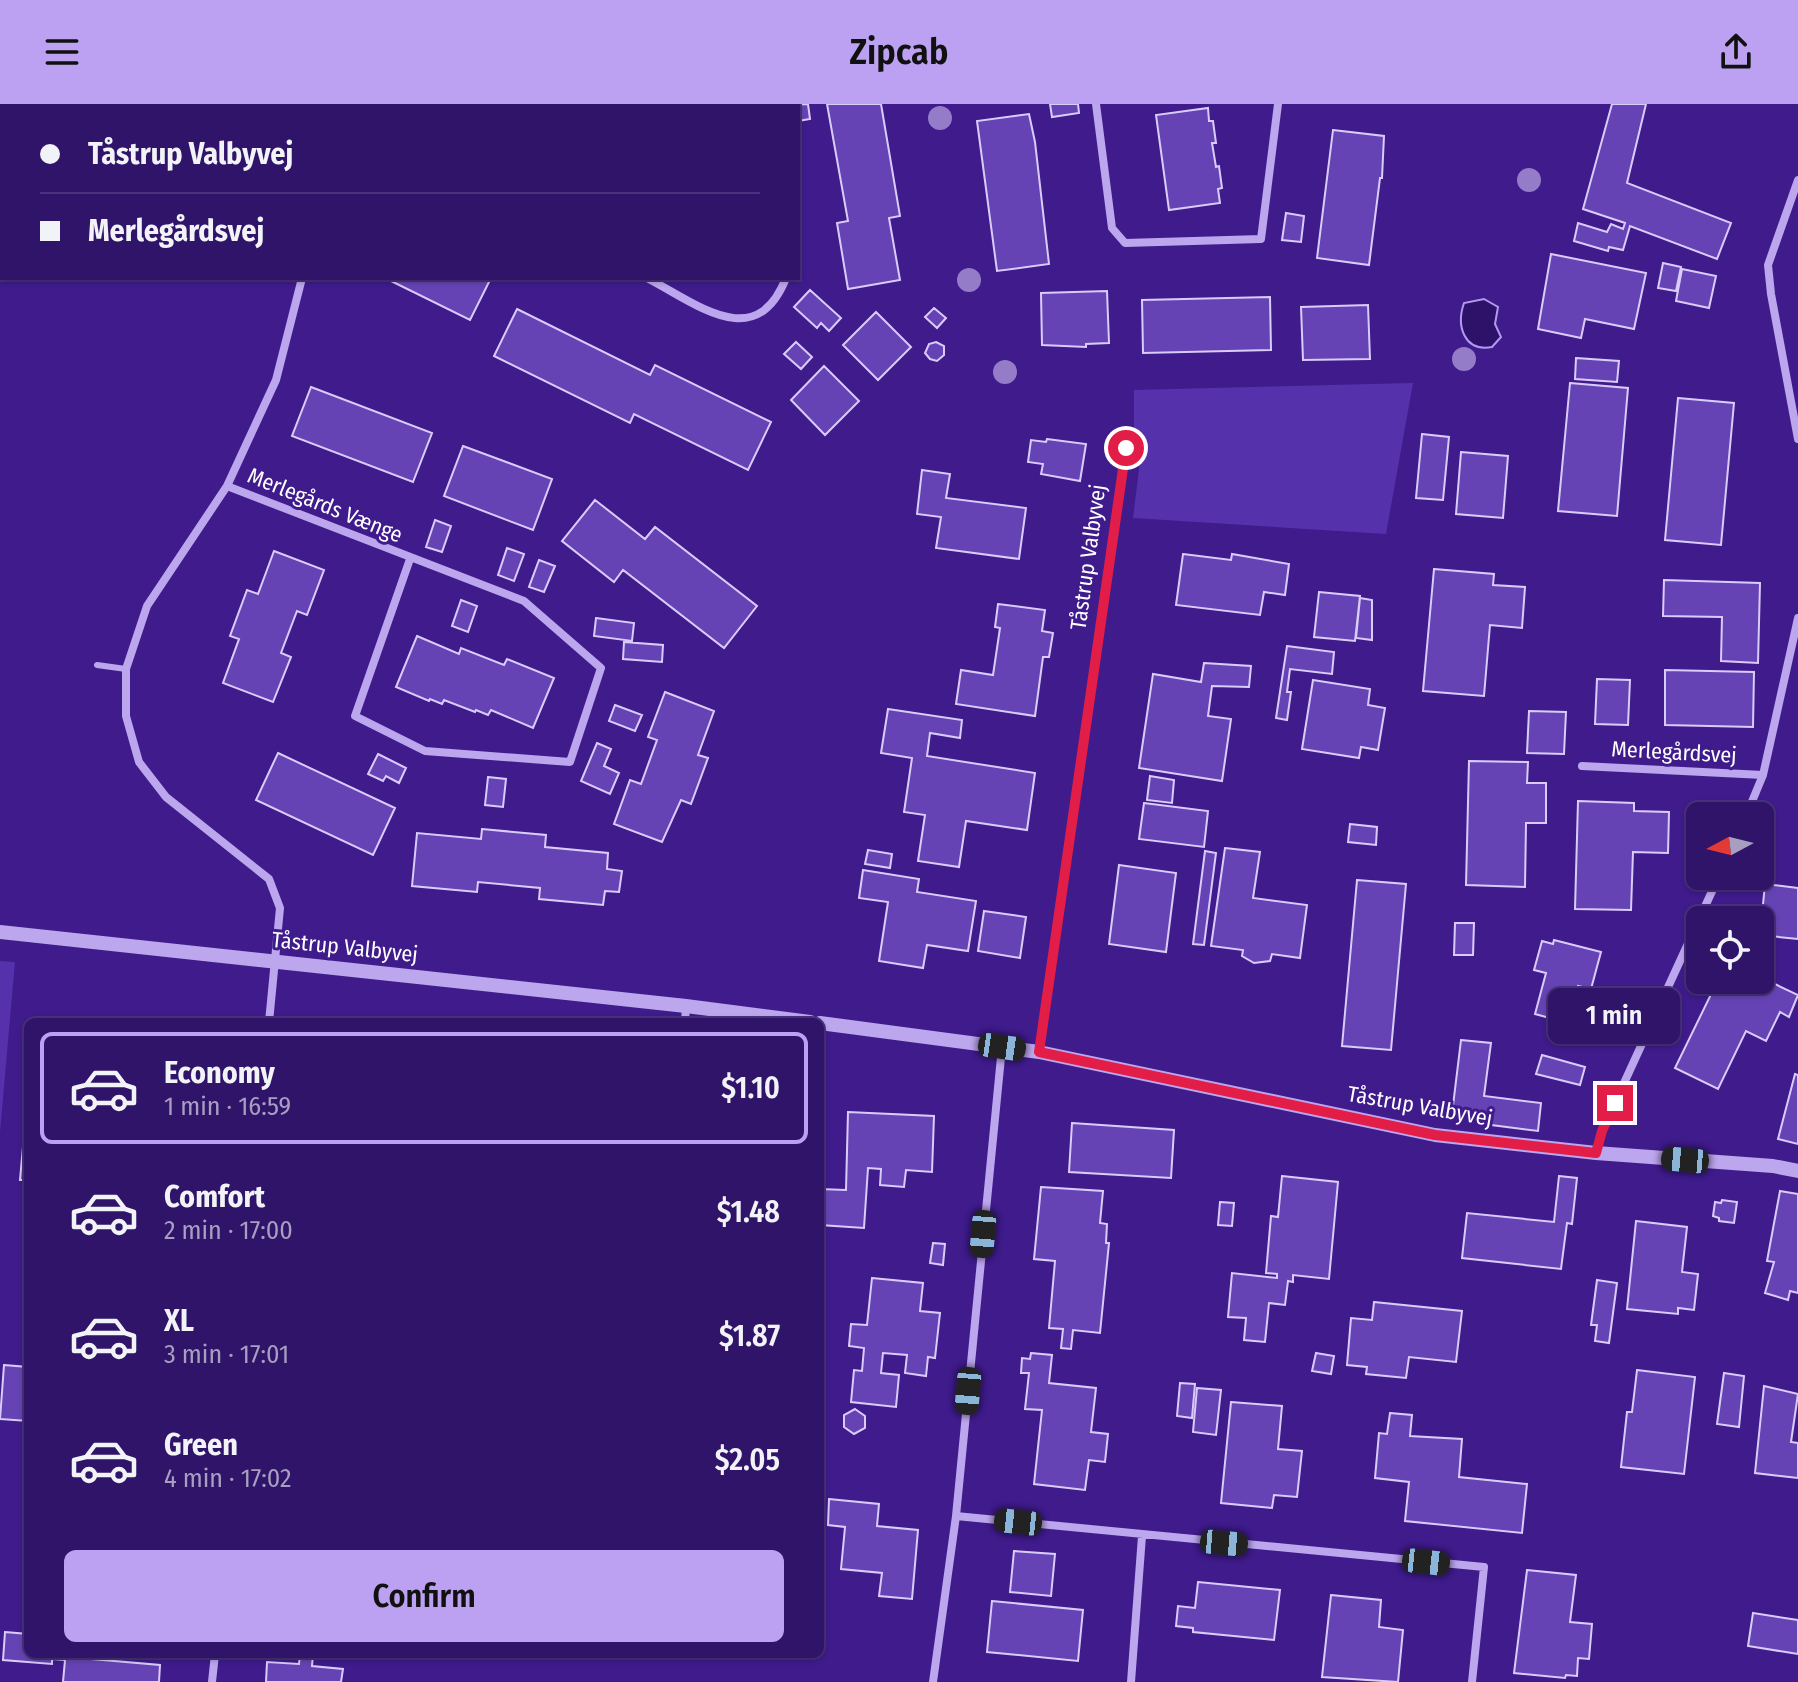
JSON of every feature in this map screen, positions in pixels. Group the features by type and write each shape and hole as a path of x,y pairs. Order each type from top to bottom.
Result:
{"street":[{"path":"1096,104 1112,228 1125,243 1261,239 1278,104"},
{"path":"1798,180 1768,265 1798,439"},
{"name":"Merlegårds Vænge","path":"269,1018 280,908 269,879 166,797 139,762 126,716 126,669 147,606 227,486 276,380 301,280"},
{"path":"651,280 727,319 755,317 778,298 785,280"},
{"name":"Tåstrup Valbyvej","path":"1039,1052 1126,448"},
{"name":"Merlegårds Vænge","path":"227,486 524,601 601,668 570,762 425,751 355,716 410,559"},
{"name":"Merlegårdsvej","path":"1752,802 1763,775 1798,618"},
{"name":"Merlegårdsvej","path":"1582,766 1763,775"},
{"path":"1596,1153 1602,1131 1713,890"},
{"name":"Tåstrup Valbyvej","path":"0,932 779,1018"},
{"path":"685,1018 686,1006"},
{"name":"Tåstrup Valbyvej","path":"824,1024 1039,1052 1435,1135 1596,1153 1773,1166 1798,1171"},
{"path":"933,1682 956,1516 1002,1047"},
{"path":"956,1516 1484,1567 1472,1682"},
{"path":"1131,1682 1142,1536"},
{"path":"212,1682 215,1658"}],"lane":[{"path":"97,665 126,669"}],"shaded area":[{"path":"1484,299 1498,307 1495,324 1501,337 1492,347 1475,345 1464,336 1462,328 1464,303"},
{"path":"1413,383 1386,534 1133,518 1141,453 1134,448 1134,390"},
{"path":"0,961 15,962 0,1132"}],"building":[{"path":"800,104 808,104 810,119 800,121"},
{"path":"827,104 881,104 900,216 889,218 900,280 848,289 837,223 848,221"},
{"path":"1050,104 1078,104 1079,113 1052,117"},
{"path":"1612,104 1646,104 1627,183 1731,223 1717,259 1630,226 1623,250 1609,247 1608,251 1574,241 1578,223 1607,232 1611,224 1623,229 1625,223 1583,209"},
{"path":"1208,108 1209,121 1213,121 1216,143 1212,143 1222,188 1218,189 1220,203 1169,210 1156,115"},
{"path":"1029,114 1049,264 997,271 977,121"},
{"path":"1333,130 1384,136 1382,178 1369,265 1317,258"},
{"path":"1286,213 1304,216 1301,242 1282,240"},
{"path":"1551,254 1646,273 1634,329 1585,319 1581,338 1538,329"},
{"path":"1663,263 1681,267 1676,291 1658,288"},
{"path":"1682,269 1716,276 1709,308 1676,301"},
{"path":"389,280 490,280 470,320"},
{"path":"810,290 841,318 829,331 821,323 817,328 794,307"},
{"path":"1107,291 1109,343 1086,344 1086,347 1042,345 1041,293"},
{"path":"1270,297 1271,350 1143,353 1142,300"},
{"path":"1368,305 1370,359 1303,360 1301,307"},
{"path":"934,308 946,318 937,328 925,317"},
{"path":"517,309 650,375 655,365 771,422 748,470 634,414 630,423 494,356"},
{"path":"876,312 911,347 878,380 843,345"},
{"path":"796,342 812,357 801,369 784,354"},
{"path":"936,342 944,346 944,355 937,361 925,353 929,344"},
{"path":"1576,358 1619,361 1617,382 1575,379"},
{"path":"824,366 859,401 825,435 791,400"},
{"path":"1570,383 1628,388 1617,516 1558,511"},
{"path":"311,387 432,433 413,482 292,436"},
{"path":"1678,398 1734,403 1721,545 1665,540"},
{"path":"1422,434 1449,437 1443,500 1416,498"},
{"path":"1047,439 1086,444 1080,481 1041,474 1043,464 1028,462 1031,440 1046,442"},
{"path":"463,446 552,479 533,530 444,496"},
{"path":"1461,452 1508,456 1503,518 1456,514"},
{"path":"922,470 950,474 946,498 1026,508 1019,559 936,548 941,517 917,514"},
{"path":"595,500 645,539 655,527 757,606 724,648 623,570 614,582 562,541"},
{"path":"435,520 451,526 442,552 426,547"},
{"path":"507,548 524,554 514,581 498,575"},
{"path":"274,551 324,570 307,615 297,611 281,653 291,657 273,702 223,683 239,639 230,636 247,590 258,594"},
{"path":"1183,554 1231,560 1232,554 1289,564 1285,595 1264,592 1260,615 1176,605"},
{"path":"539,560 555,566 544,592 529,587"},
{"path":"1434,569 1494,574 1493,585 1525,587 1522,628 1490,625 1484,696 1423,691"},
{"path":"1664,580 1760,583 1758,663 1721,661 1722,617 1663,616"},
{"path":"1319,592 1360,596 1355,641 1314,637"},
{"path":"1360,598 1372,600 1372,640 1356,638"},
{"path":"461,600 477,606 468,632 452,626"},
{"path":"998,604 1045,610 1042,631 1053,633 1049,657 1043,657 1035,716 956,704 961,670 993,675 1000,628 995,627"},
{"path":"596,618 634,623 632,641 594,636"},
{"path":"417,636 459,654 461,648 504,665 507,659 554,678 533,728 491,710 488,715 444,700 442,704 429,701 396,687"},
{"path":"624,642 663,645 662,662 623,659"},
{"path":"1287,646 1334,652 1332,674 1290,669 1287,720 1276,718"},
{"path":"1204,663 1251,666 1249,687 1212,686 1208,716 1231,719 1222,781 1139,768 1153,674 1201,682"},
{"path":"1665,670 1754,672 1753,727 1665,725"},
{"path":"1597,679 1630,680 1628,725 1595,724"},
{"path":"1313,680 1370,689 1368,705 1385,708 1378,750 1361,747 1359,758 1302,749"},
{"path":"665,692 714,711 698,755 708,758 691,804 681,800 662,842 614,824 630,780 641,784 657,740 648,737"},
{"path":"615,705 642,715 635,731 609,721"},
{"path":"888,709 962,720 960,738 930,733 927,756 1035,773 1027,830 966,821 959,867 918,861 925,815 904,812 912,758 881,753"},
{"path":"1529,711 1566,712 1564,754 1527,753"},
{"path":"597,743 611,749 604,766 619,773 610,794 581,781"},
{"path":"278,753 395,808 373,855 256,800"},
{"path":"378,754 406,768 399,783 386,776 383,781 368,774"},
{"path":"1469,761 1528,762 1527,783 1546,783 1546,823 1526,823 1525,887 1466,885"},
{"path":"1150,776 1174,780 1172,803 1147,800"},
{"path":"488,777 506,779 503,807 485,805"},
{"path":"1578,801 1634,803 1634,811 1669,812 1668,853 1633,852 1631,910 1575,909"},
{"path":"1144,803 1208,811 1204,847 1139,839"},
{"path":"1350,824 1377,827 1376,845 1348,842"},
{"path":"482,829 546,835 545,847 608,853 607,869 622,871 619,892 605,891 603,905 539,899 540,888 478,882 477,892 412,886 417,833 481,839"},
{"path":"1225,848 1260,852 1253,898 1307,905 1300,958 1272,954 1270,961 1254,963 1242,956 1243,950 1211,946"},
{"path":"868,850 892,854 890,868 865,864"},
{"path":"1205,851 1216,853 1204,945 1193,944"},
{"path":"1119,865 1176,873 1166,952 1109,944"},
{"path":"863,870 919,879 917,892 976,901 968,951 927,945 923,968 879,961 888,902 859,898"},
{"path":"1357,880 1406,884 1391,1050 1342,1046"},
{"path":"1774,885 1798,888 1798,939 1774,936 1774,906 1763,906 1764,890 1774,890"},
{"path":"984,911 1026,917 1020,958 978,951"},
{"path":"1455,923 1474,923 1473,955 1454,955"},
{"path":"1554,940 1601,952 1591,989 1578,986 1568,1023 1535,1014 1546,973 1534,970 1542,941 1553,944"},
{"path":"1774,984 1798,995 1789,1017 1780,1012 1766,1041 1746,1031 1718,1089 1675,1068 1711,994 1774,994"},
{"path":"1461,1040 1491,1043 1484,1096 1541,1103 1538,1131 1476,1123 1476,1117 1452,1114"},
{"path":"1542,1055 1585,1067 1580,1085 1536,1074"},
{"path":"1795,1074 1798,1075 1798,1144 1778,1139"},
{"path":"848,1112 934,1116 932,1172 906,1170 904,1187 880,1185 881,1169 868,1168 864,1228 824,1225 824,1189 846,1190"},
{"path":"1072,1123 1174,1130 1171,1178 1069,1172"},
{"path":"24,1136 24,1180 20,1180"},
{"path":"1282,1176 1338,1182 1329,1279 1293,1275 1293,1282 1288,1281 1285,1305 1269,1303 1265,1342 1244,1340 1246,1318 1228,1317 1232,1273 1277,1278 1277,1274 1266,1273 1271,1216 1278,1217"},
{"path":"1559,1176 1577,1178 1572,1224 1567,1223 1561,1269 1462,1258 1467,1213 1554,1222"},
{"path":"1041,1187 1103,1191 1100,1223 1107,1224 1106,1243 1109,1243 1100,1333 1073,1330 1071,1349 1061,1348 1063,1329 1049,1328 1055,1261 1034,1259"},
{"path":"1780,1191 1798,1194 1798,1293 1790,1291 1788,1300 1765,1293 1774,1262 1767,1261"},
{"path":"1722,1200 1737,1202 1734,1223 1719,1221 1713,1216 1715,1202 1721,1203"},
{"path":"1220,1202 1234,1203 1232,1226 1218,1225"},
{"path":"1636,1221 1687,1227 1682,1272 1698,1274 1694,1310 1678,1308 1678,1314 1627,1309"},
{"path":"933,1243 945,1244 943,1265 930,1263"},
{"path":"872,1278 923,1283 920,1311 940,1313 935,1358 928,1357 926,1376 905,1373 907,1355 883,1353 881,1373 899,1375 896,1407 851,1402 854,1370 862,1371 864,1348 849,1346 851,1324 867,1325"},
{"path":"1597,1280 1617,1283 1609,1343 1595,1341 1597,1325 1591,1325"},
{"path":"1374,1302 1462,1311 1456,1362 1409,1357 1406,1378 1366,1374 1367,1367 1347,1365 1351,1318 1372,1320"},
{"path":"1031,1353 1052,1355 1049,1383 1096,1388 1091,1432 1108,1434 1105,1462 1089,1460 1085,1490 1034,1484 1042,1410 1025,1409 1029,1373 1021,1373 1022,1358 1030,1359"},
{"path":"1316,1353 1334,1356 1331,1374 1312,1371"},
{"path":"4,1365 24,1367 24,1421 0,1419"},
{"path":"1637,1370 1695,1377 1684,1474 1621,1467 1627,1412 1632,1412"},
{"path":"1724,1373 1744,1376 1739,1427 1717,1424"},
{"path":"1180,1383 1195,1384 1192,1418 1177,1416"},
{"path":"1764,1386 1798,1394 1791,1442 1798,1443 1798,1478 1755,1473"},
{"path":"1197,1388 1221,1390 1216,1435 1193,1432"},
{"path":"1231,1402 1282,1406 1278,1449 1302,1451 1297,1497 1274,1495 1272,1508 1221,1503"},
{"path":"855,1409 865,1416 865,1428 854,1434 844,1427 844,1415"},
{"path":"1390,1413 1412,1415 1410,1436 1462,1439 1459,1477 1527,1484 1522,1533 1405,1521 1409,1482 1375,1478 1379,1433 1387,1434"},
{"path":"829,1499 879,1504 877,1526 918,1530 912,1599 879,1596 882,1573 841,1569 845,1527 828,1525"},
{"path":"1014,1551 1055,1554 1051,1596 1010,1592"},
{"path":"1527,1570 1576,1575 1570,1622 1592,1624 1589,1659 1578,1658 1577,1676 1566,1675 1565,1678 1514,1673"},
{"path":"1198,1582 1280,1590 1274,1640 1193,1632 1193,1628 1176,1626 1178,1606 1195,1608"},
{"path":"1331,1595 1381,1600 1379,1627 1403,1630 1398,1682 1322,1677"},
{"path":"992,1601 1083,1610 1078,1661 987,1652"},
{"path":"1753,1613 1798,1620 1798,1654 1748,1646"},
{"path":"5,1632 24,1634 24,1658 80,1658 160,1665 159,1682 63,1682 65,1660 52,1659 52,1664 3,1660"},
{"path":"300,1658 313,1658 312,1666 343,1669 341,1682 266,1682 267,1662 299,1664"}],"route":[{"path":"1126,448 1039,1052 1435,1135 1596,1153 1615,1103"}]}
